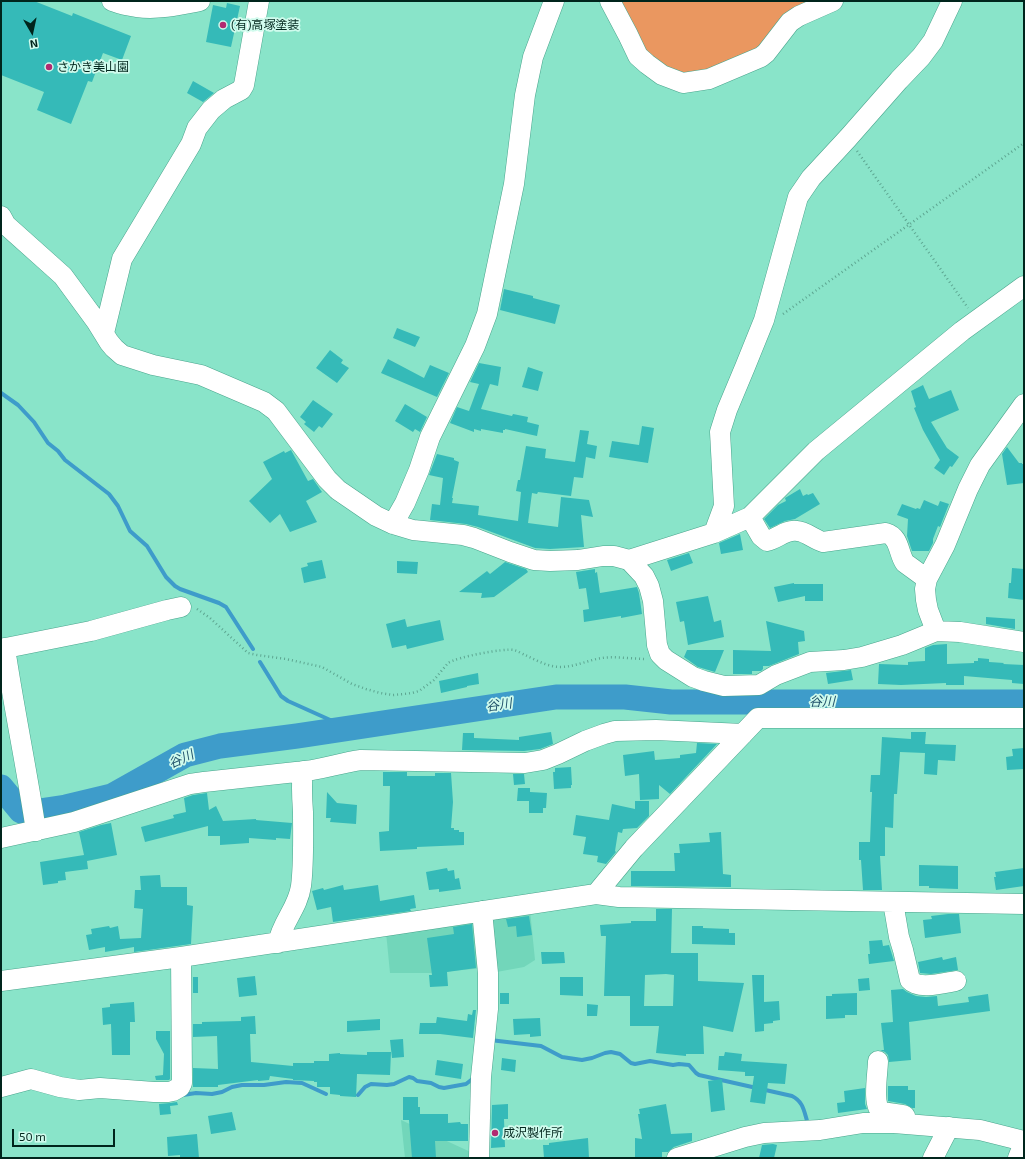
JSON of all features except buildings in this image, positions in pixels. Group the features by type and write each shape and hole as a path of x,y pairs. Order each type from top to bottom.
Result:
{"street":[{"path":"112,1 144,8 164,7 200,1"},
{"path":"104,333 122,259 191,144 197,128 211,110 224,99 241,90 244,85 259,1"},
{"path":"393,524 405,503 419,470 430,437 475,346 487,314 514,184 522,117 533,57 554,1"},
{"path":"610,1 638,56 662,75 682,83 709,79 761,57 766,53 790,22 833,1"},
{"path":"714,533 724,506 720,432 727,410 746,367 764,320 798,197 811,178 921,57 933,40 952,1"},
{"path":"1,216 6,224 62,276 96,320 114,348 122,355 153,365 201,375 264,402 276,411 327,479 338,490 376,516 393,524 413,530 441,532 474,538 534,560 550,562 603,556 614,556 629,560 644,576 649,586 653,601 657,645 660,654 693,677 724,686 759,688 776,675 810,662 844,660 862,657 902,645 936,631 960,632 1024,642"},
{"path":"629,560 714,533 750,517 816,451 962,330 1024,286"},
{"path":"936,631 928,610 925,589 927,579 945,545 968,488 980,465 1024,404"},
{"path":"750,517 761,536 767,541 790,531 797,530 823,542 886,533 891,534 895,538 905,563 927,579"},
{"path":"36,831 30,790 3,648 91,631 181,607"},
{"path":"596,894 634,848 743,734 758,715 759,688"},
{"path":"758,715 1024,718"},
{"path":"1,838 74,822 190,784 204,782 309,771 361,760 525,763 543,760 585,741 615,731 656,730 743,734"},
{"path":"278,943 280,933 296,903 300,887 303,831 301,784 303,771"},
{"path":"1,981 278,943 596,894 626,897 1024,904"},
{"path":"893,902 899,937 910,980 924,986 956,981"},
{"path":"478,1158 481,1077 488,1009 488,973 482,912"},
{"path":"1,1087 31,1079 60,1087 79,1090 100,1088 168,1092 176,1090 182,1083 181,957"},
{"path":"878,1061 876,1092 877,1107 880,1111 903,1115 913,1125"},
{"path":"677,1158 725,1142 764,1133 820,1130 863,1123 894,1123 980,1130 1024,1142 1018,1158"},
{"path":"933,1158 949,1127"}],"path":[{"path":"848,138 976,320"},
{"path":"764,320 776,318 787,311 1024,143"},
{"path":"181,607 189,607 197,610 210,618 248,653 257,656 286,659 322,667 352,684 380,693 393,695 412,693 427,686 448,663 458,658 496,651 515,650 543,663 560,667 605,658 664,658"}],"shaded area":[{"path":"615,1 827,1 764,52 693,78 645,57"},
{"path":"530,910 535,960 524,967 491,973 487,918"},
{"path":"472,918 484,968 430,973 390,973 386,932"},
{"path":"401,1120 475,1154 475,1158 405,1158"}],"waterway":[{"path":"1,393 18,405 34,422 48,443 58,451 65,460 109,494 118,506 130,531 147,546 166,577 180,589 226,607 253,649"},
{"path":"260,662 281,696 288,701 348,728"},
{"name":"谷川","path":"1,787 21,811 26,813 66,807 112,796 185,755 220,746 297,736 556,697 625,697 671,702 1024,702"},
{"path":"490,1040 541,1046 562,1057 582,1060 611,1052 620,1054 631,1063 635,1064 650,1061 673,1065 689,1065 699,1075 792,1096 801,1104 808,1124"},
{"path":"358,1095 365,1087 371,1084 394,1084 409,1077 417,1081 431,1083 444,1088 466,1084 475,1077"},
{"path":"183,1095 196,1093 212,1094 242,1085 264,1085 286,1082 302,1083 326,1094"}],"place":[{"name":"(有)高塚塗装","path":"223,25"},
{"name":"さかき美山園","path":"49,67"},
{"name":"成沢製作所","path":"495,1133"}]}
